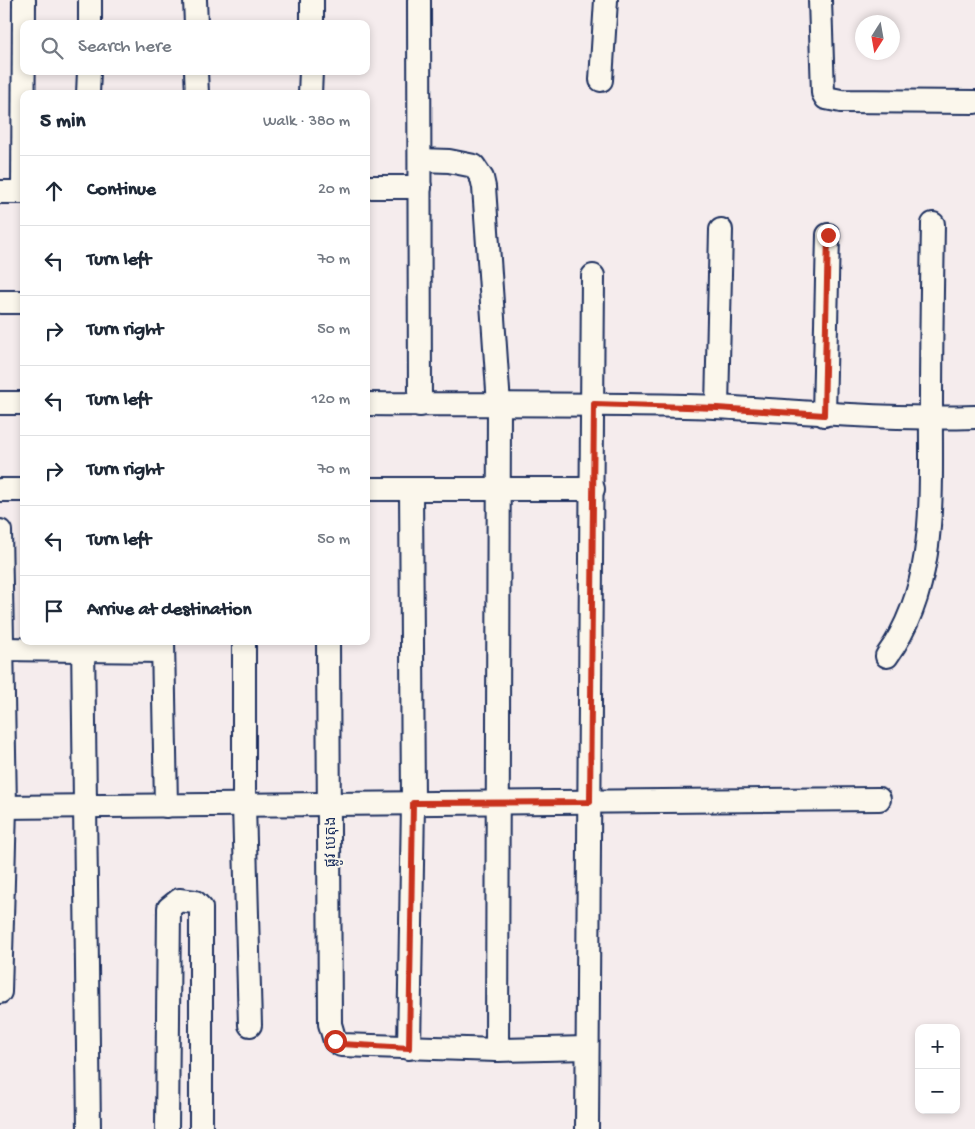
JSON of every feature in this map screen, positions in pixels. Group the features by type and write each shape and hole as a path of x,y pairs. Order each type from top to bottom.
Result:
{"street":[{"path":"24,0 24,20"},
{"path":"90,0 90,20"},
{"path":"195,0 196,20"},
{"path":"312,0 312,20"},
{"path":"419,0 420,405"},
{"path":"601,80 606,0"},
{"path":"820,0 823,92 826,98 841,101 975,102"},
{"path":"24,75 24,90"},
{"path":"88,90 89,75"},
{"path":"196,75 197,90"},
{"path":"310,90 311,75"},
{"path":"420,160 449,161 474,166 482,178 499,405 497,1050"},
{"path":"370,187 420,186"},
{"path":"0,192 20,192"},
{"path":"887,656 901,636 924,569 931,516 933,224"},
{"path":"717,408 721,230"},
{"path":"824,415 828,235"},
{"path":"586,1129 594,404 593,276"},
{"path":"0,302 20,302"},
{"path":"0,403 20,403"},
{"path":"370,404 594,404 931,419 975,417"},
{"path":"370,489 593,489"},
{"path":"411,489 413,803 409,1048 497,1050 587,1048"},
{"path":"0,490 20,490"},
{"path":"0,531 3,807 0,992"},
{"path":"1,649 83,645 163,646 166,806"},
{"path":"83,645 89,1129"},
{"path":"244,645 244,804 250,1025"},
{"name":"ផ្លូវ បេតុង","path":"328,645 330,1024 335,1041 341,1044 409,1048"},
{"path":"3,807 879,799"},
{"path":"167,1129 169,908 179,900 195,902 201,908 201,1129"}],"route":[{"path":"335,1041 341,1044 409,1048 413,803 590,802 594,404 717,408 824,415 828,235"}]}
